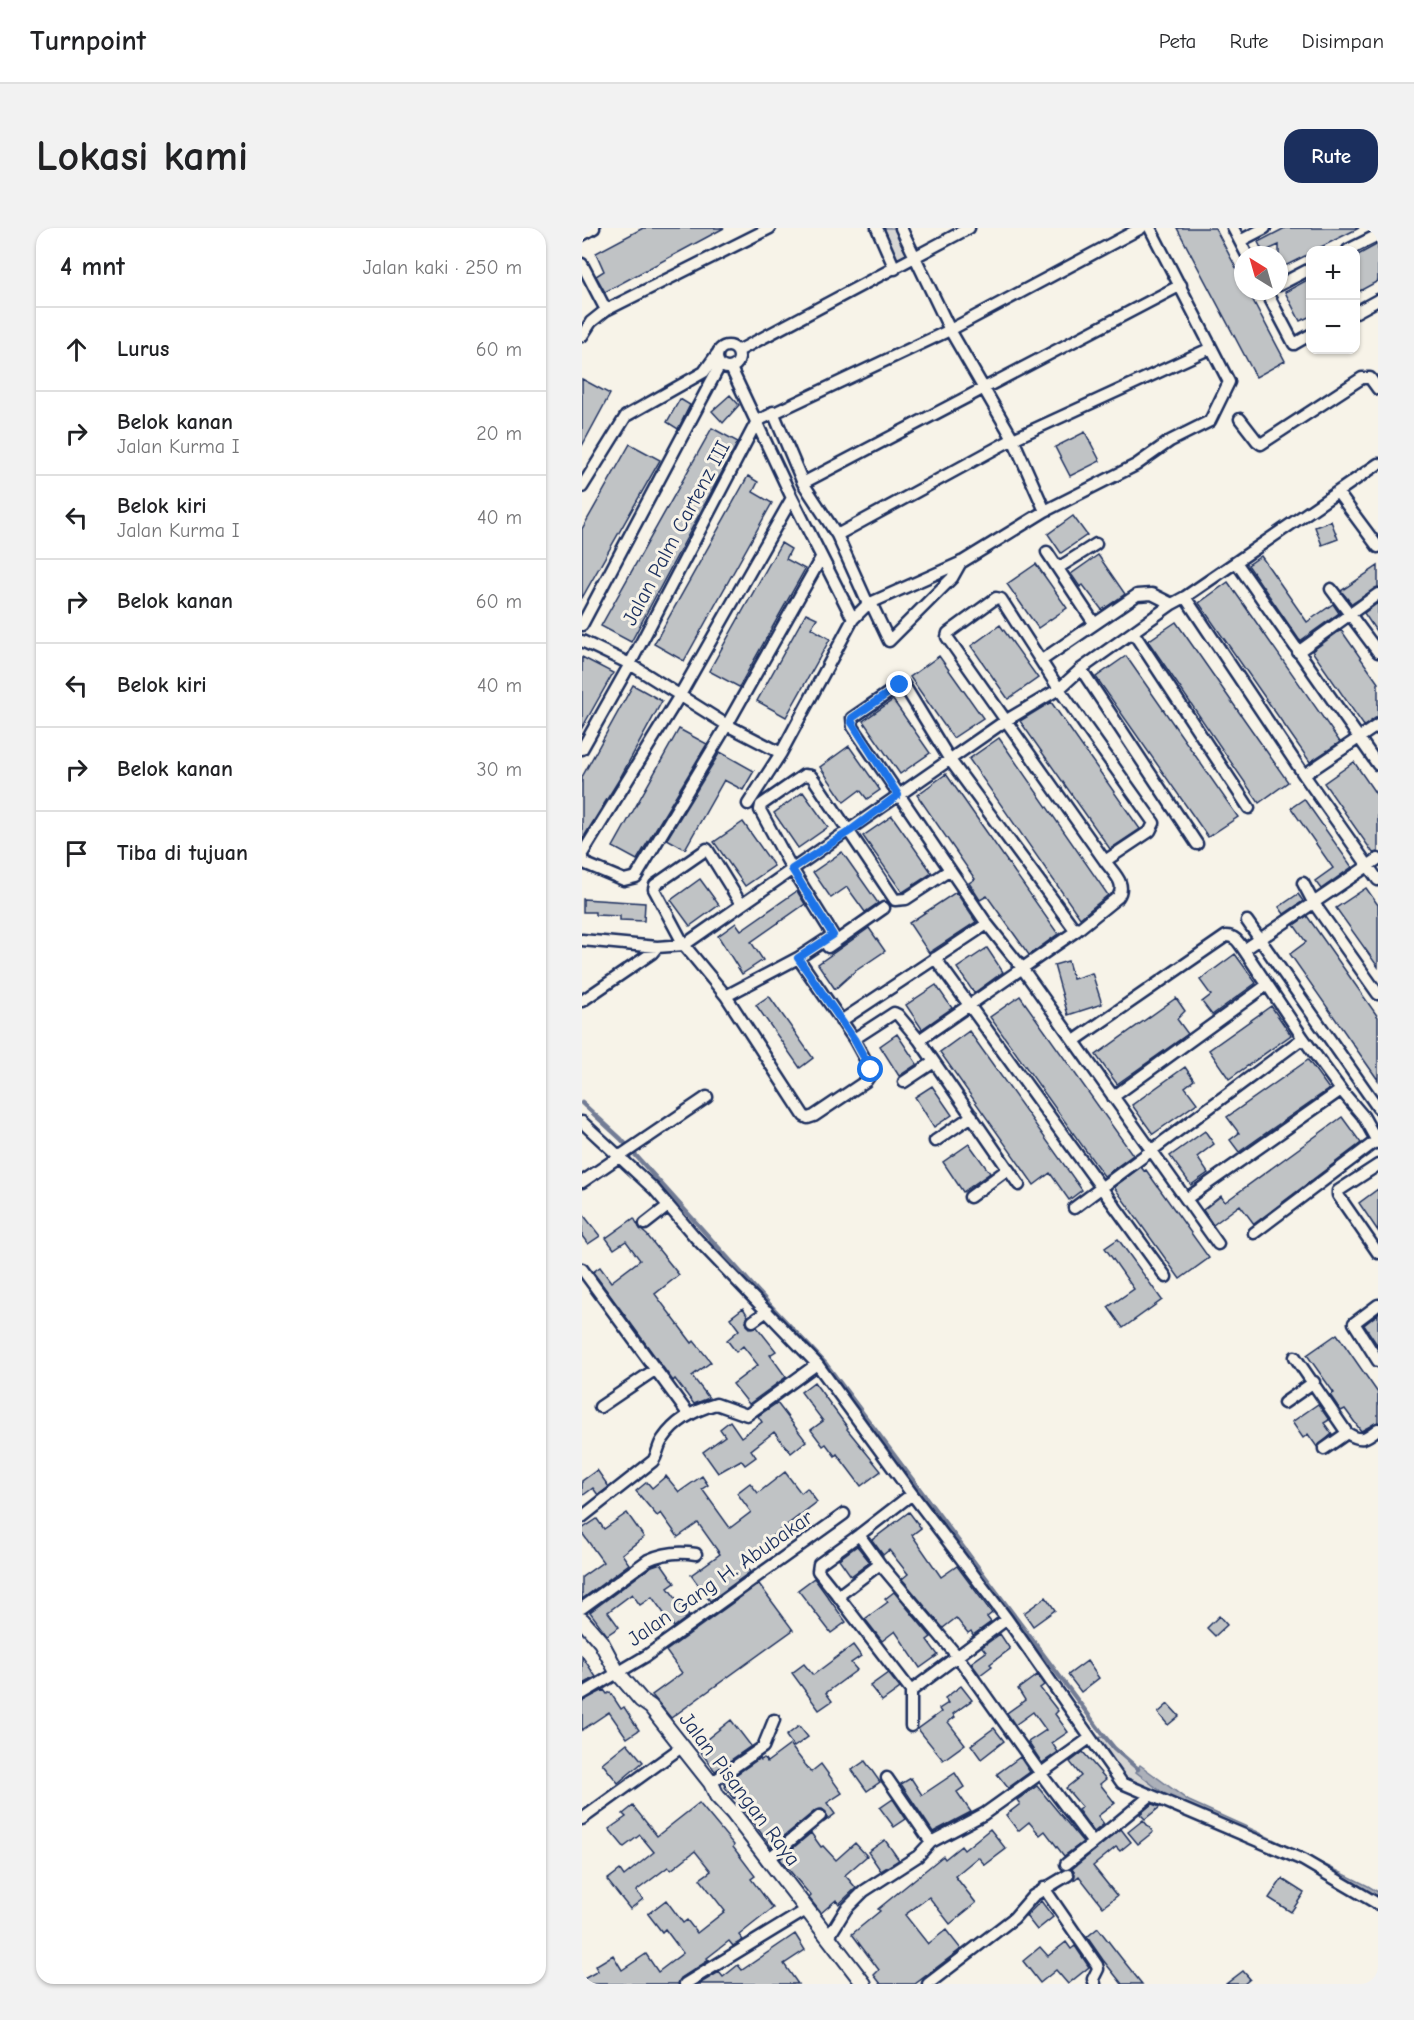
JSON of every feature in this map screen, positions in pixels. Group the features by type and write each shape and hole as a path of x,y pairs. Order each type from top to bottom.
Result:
{"street":[{"path":"582,235 594,228"},
{"path":"582,336 591,322 606,310 770,228"},
{"path":"877,228 895,269"},
{"path":"901,228 950,330 1013,439 1046,512"},
{"path":"738,351 969,228"},
{"path":"757,421 950,330 1141,228"},
{"path":"748,804 781,753 853,619 869,603 962,562 1046,512 1136,465 1170,441 1210,422 1229,382 1150,228"},
{"path":"1233,228 1242,246"},
{"path":"1240,241 1265,228"},
{"path":"1356,246 1378,235"},
{"path":"582,264 606,310"},
{"path":"1288,280 1306,272"},
{"path":"803,483 1181,285"},
{"path":"1272,300 1294,344 1306,338"},
{"path":"1360,310 1378,300"},
{"path":"582,626 723,347 732,347 738,351 737,364 731,368 725,368 718,360"},
{"path":"837,535 1013,439 1211,348"},
{"path":"582,487 626,416 704,372 718,360"},
{"path":"731,368 821,558 853,619"},
{"path":"1240,419 1261,444 1362,378 1370,378 1378,389"},
{"path":"773,412 803,483 837,535 889,641 952,578 962,562"},
{"name":"Jalan Palm Cartenz III","path":"582,749 630,664 757,421"},
{"path":"582,940 657,947 684,945 1005,721 1059,689 1081,669 1172,604 1378,464"},
{"path":"1338,493 1378,547"},
{"path":"792,498 680,695 582,854 582,860 586,864 624,879 636,877 727,725 821,558"},
{"path":"1058,568 1096,544"},
{"path":"1047,552 1094,623"},
{"path":"1236,562 1359,738 1376,758"},
{"path":"1331,589 1378,652"},
{"path":"1042,660 1137,595 1152,594 1172,604"},
{"path":"1298,652 1378,594"},
{"path":"1185,597 1304,775 1378,880"},
{"path":"919,1040 1076,932 1118,897 1122,891 1122,884 1105,861 1005,721 947,637 948,633 992,600 1001,599 1059,689 1154,823 1150,831 1105,861"},
{"path":"1133,632 1249,808"},
{"path":"582,641 630,664 727,725 781,753"},
{"path":"1081,669 1197,844"},
{"path":"1076,932 950,760 904,685 900,685 852,718 853,727 987,924 1023,968 1218,1244"},
{"path":"1304,775 1378,725"},
{"path":"800,961 833,935 792,869 760,810 761,805 804,775 811,776 896,900 906,899 950,870"},
{"path":"741,904 707,849 655,885 654,889 684,945 726,996 804,1116 808,1118 866,1081 871,1070 854,1039 800,961"},
{"path":"1244,950 1378,859"},
{"path":"1304,883 1313,902 1378,994"},
{"path":"726,996 800,961 884,908"},
{"path":"1246,921 1378,1108 1363,1116"},
{"path":"841,1021 987,924"},
{"path":"1074,1041 1226,936 1235,938 1303,1038 1363,1116 1377,1142 1254,1233"},
{"path":"582,1001 652,953 657,947"},
{"path":"935,958 1166,1277"},
{"path":"1113,1097 1267,985"},
{"path":"854,1039 894,1013 898,1015 919,1040 1020,1185"},
{"path":"1074,1209 1303,1038"},
{"path":"904,1082 934,1062"},
{"path":"1186,1199 1341,1090"},
{"path":"582,1182 707,1097"},
{"path":"935,1141 972,1116"},
{"path":"582,1122 654,1189 695,1238 817,1364 1007,1618 1122,1783 1303,1860 1378,1904"},
{"path":"1378,1165 1338,1191 1338,1196 1378,1253"},
{"path":"970,1197 1008,1169"},
{"path":"645,1224 668,1206"},
{"path":"582,1269 689,1415"},
{"path":"1378,1305 1354,1323 1378,1361"},
{"path":"753,1321 767,1311"},
{"path":"1295,1357 1347,1433 1359,1440 1364,1440 1378,1430"},
{"path":"582,1517 654,1461 661,1441 674,1426 689,1415 716,1404 747,1415 817,1364"},
{"path":"600,1407 656,1369"},
{"path":"1284,1403 1314,1382"},
{"path":"1324,1449 1347,1433"},
{"path":"911,1726 911,1691 818,1571 818,1567 912,1494"},
{"name":"Jalan Gang H. Abubakar","path":"582,1694 646,1656 844,1514"},
{"path":"860,1535 880,1564 958,1657 1093,1843"},
{"path":"582,1608 648,1560 661,1554 686,1552 696,1554"},
{"path":"838,1596 880,1564"},
{"path":"911,1691 1007,1618"},
{"name":"Jalan Pisangan Raya","path":"582,1620 601,1642 617,1672 641,1700 651,1707 683,1746 711,1783 717,1796 733,1813 864,1984"},
{"path":"711,1783 760,1750 766,1743 774,1720"},
{"path":"828,1938 846,1909 864,1891 918,1856 931,1842 984,1814 1090,1738"},
{"path":"582,1819 683,1746"},
{"path":"887,1778 931,1842"},
{"path":"928,1984 1014,1918 1033,1896 1150,1796"},
{"path":"767,1860 820,1816"},
{"path":"1044,1888 1097,1965 1098,1969 1093,1980 1095,1984"},
{"path":"685,1984 806,1910"}],"shaded area":[{"path":"877,228 901,228 916,257 895,269"},
{"path":"1105,1737 1138,1769 1136,1771 1171,1799 1122,1783 1090,1738"},
{"path":"1140,1765 1189,1801 1368,1886 1378,1892 1378,1904 1171,1799 1136,1772"}],"building":[{"path":"643,228 724,228 605,292 596,276 604,271 596,253"},
{"path":"1177,228 1215,228 1234,264 1234,300 1253,300 1285,361 1256,377"},
{"path":"1285,228 1359,228 1323,246 1306,246 1306,256 1288,264 1288,246 1260,246 1258,242"},
{"path":"1378,244 1378,281 1360,291 1360,254"},
{"path":"1306,281 1306,318 1300,321 1288,298 1288,290"},
{"path":"582,379 610,394 582,446"},
{"path":"730,395 739,405 723,423 712,411"},
{"path":"680,399 690,405 678,429 667,422"},
{"path":"712,428 738,442 631,642 601,626"},
{"path":"1085,432 1100,461 1070,476 1055,447"},
{"path":"630,444 660,460 582,598 582,529"},
{"path":"748,476 758,482 753,492 772,503 684,661 654,644"},
{"path":"1073,516 1087,535 1061,553 1048,534"},
{"path":"1331,521 1338,539 1322,545 1315,527"},
{"path":"781,543 791,549 786,559 805,569 739,687 709,671"},
{"path":"1098,555 1125,594 1102,610 1083,585 1080,587 1071,574"},
{"path":"1261,556 1307,622 1333,604 1339,613 1300,641 1248,565"},
{"path":"1036,564 1067,608 1038,628 1007,584"},
{"path":"1378,566 1378,587 1352,604 1341,591"},
{"path":"1228,582 1340,742 1310,762 1199,603"},
{"path":"1378,603 1378,634 1364,613"},
{"path":"806,613 817,618 811,628 830,639 786,717 757,701"},
{"path":"1176,622 1288,782 1259,803 1148,641"},
{"path":"1000,625 1038,678 1008,699 971,646"},
{"path":"1341,630 1378,683 1378,716 1364,726 1312,651"},
{"path":"939,656 983,718 953,738 910,677"},
{"path":"1126,656 1238,817 1208,837 1096,677"},
{"path":"582,657 613,673 582,728"},
{"path":"633,685 662,701 620,778 582,840 582,777"},
{"path":"893,700 930,753 900,774 863,721"},
{"path":"1051,702 1140,829 1110,849 1020,721"},
{"path":"679,729 707,744 637,860 613,847"},
{"path":"999,738 1108,895 1080,918 969,759"},
{"path":"849,746 880,790 867,799 860,790 844,802 820,767"},
{"path":"720,752 754,771 743,790 724,780 685,849 667,839"},
{"path":"1354,762 1378,797 1378,852 1373,853 1324,783"},
{"path":"946,774 1058,934 1029,955 987,896 980,900 969,883 975,879 917,795"},
{"path":"803,792 828,827 798,848 774,813"},
{"path":"1304,799 1352,867 1321,889 1315,881 1333,868 1291,808"},
{"path":"892,816 932,873 903,892 863,836"},
{"path":"743,822 774,866 745,886 714,842"},
{"path":"842,852 878,903 865,912 847,887 831,898 813,872"},
{"path":"700,879 719,905 690,926 671,900"},
{"path":"1366,888 1378,905 1378,967 1336,908"},
{"path":"797,891 805,904 751,942 763,960 742,974 718,936 736,923 741,930"},
{"path":"956,892 976,922 929,953 909,923"},
{"path":"1298,894 1303,901 1284,914 1279,907"},
{"path":"583,899 645,903 644,921 620,920 620,916 583,912"},
{"path":"1307,916 1378,1017 1378,1080 1290,954 1306,942 1294,925"},
{"path":"869,928 885,951 854,972 835,989 818,964"},
{"path":"987,948 1003,972 974,993 957,968"},
{"path":"1235,954 1256,983 1212,1015 1202,1002 1211,995 1200,980"},
{"path":"1068,961 1073,979 1092,973 1102,1004 1068,1015 1054,965"},
{"path":"936,985 952,1008 922,1029 906,1005"},
{"path":"769,996 813,1058 800,1068 756,1005"},
{"path":"1020,996 1133,1155 1104,1176 990,1017"},
{"path":"1176,998 1185,1011 1177,1019 1188,1034 1117,1084 1096,1055"},
{"path":"1271,1006 1291,1035 1229,1079 1209,1050"},
{"path":"969,1031 1082,1190 1069,1200 1050,1173 1034,1185 940,1052"},
{"path":"897,1034 917,1064 899,1076 880,1046"},
{"path":"1308,1060 1329,1089 1239,1152 1230,1140 1239,1133 1227,1117"},
{"path":"1185,1067 1194,1080 1185,1087 1197,1103 1153,1134 1132,1105"},
{"path":"932,1086 952,1115 934,1127 915,1097"},
{"path":"1342,1117 1361,1143 1254,1224 1240,1205 1213,1225 1203,1210 1221,1196 1225,1202"},
{"path":"1205,1131 1214,1144 1197,1157 1208,1173 1191,1185 1170,1156"},
{"path":"969,1144 990,1173 963,1192 943,1162"},
{"path":"1141,1167 1144,1171 1146,1170 1209,1258 1180,1279 1114,1187"},
{"path":"1378,1189 1378,1231 1359,1203"},
{"path":"582,1213 600,1236 588,1244 582,1236"},
{"path":"634,1218 640,1229 679,1275 655,1294 692,1343 694,1341 711,1362 692,1376 709,1398 694,1404 675,1379 673,1381 593,1272 600,1267 611,1282 640,1260 626,1241 614,1249 606,1238"},
{"path":"1118,1239 1162,1300 1123,1328 1108,1307 1134,1289 1105,1248"},
{"path":"743,1308 748,1316 747,1325 750,1328 757,1327 776,1351 770,1355 786,1377 749,1404 733,1384 758,1365 743,1346 736,1352 727,1340 739,1330 730,1318"},
{"path":"1378,1314 1378,1346 1364,1325"},
{"path":"1337,1334 1378,1393 1378,1422 1361,1431 1345,1409 1341,1411 1330,1395 1334,1393 1307,1355"},
{"path":"814,1382 847,1429 881,1471 861,1486 837,1454 835,1456 826,1444 823,1446 811,1430 823,1421 801,1392"},
{"path":"777,1403 806,1441 791,1453 774,1432 751,1450 756,1457 745,1465 741,1460 718,1473 703,1452 725,1436 720,1429 730,1421 741,1437 762,1422 758,1416"},
{"path":"1318,1404 1329,1420 1324,1423 1332,1434 1317,1447 1308,1434 1303,1438 1292,1422"},
{"path":"597,1470 609,1487 598,1495 593,1488 582,1496 582,1481"},
{"path":"785,1472 801,1493 807,1488 817,1502 741,1560 750,1572 710,1601 691,1575 720,1554 698,1523 678,1537 661,1513 657,1516 636,1491 647,1482 652,1488 666,1476 679,1492 702,1476 708,1485 702,1489 730,1528 751,1512 737,1493 750,1483 758,1493"},
{"path":"909,1512 921,1528 912,1535 941,1577 957,1566 992,1613 987,1617 991,1622 973,1635 971,1631 968,1633 956,1618 943,1628 902,1579 908,1574 889,1550 883,1555 872,1540"},
{"path":"627,1513 644,1537 622,1554 629,1564 582,1599 582,1577 603,1562 582,1533 582,1529 597,1519 604,1529"},
{"path":"857,1546 870,1562 851,1576 839,1559"},
{"path":"661,1563 675,1583 668,1588 689,1616 674,1627 652,1597 640,1605 632,1594 608,1612 619,1627 607,1635 590,1612 652,1566"},
{"path":"814,1578 846,1622 831,1633 798,1590"},
{"path":"759,1584 793,1630 671,1718 652,1695 682,1673 666,1651"},
{"path":"894,1592 931,1637 927,1640 938,1655 920,1668 895,1631 882,1641 865,1619 888,1602 885,1599"},
{"path":"1046,1597 1055,1610 1033,1626 1024,1613"},
{"path":"1219,1616 1227,1625 1215,1636 1207,1628"},
{"path":"1000,1634 1010,1649 980,1675 971,1663 986,1652 982,1647"},
{"path":"853,1645 861,1656 851,1663 857,1670 826,1693 832,1701 819,1710 792,1673 804,1664 813,1675"},
{"path":"582,1656 596,1677 582,1685"},
{"path":"1087,1661 1099,1678 1081,1692 1068,1675"},
{"path":"888,1673 900,1688 882,1701 870,1686"},
{"path":"1037,1675 1044,1685 1040,1688 1058,1711 1055,1714 1068,1732 1052,1743 1058,1752 1042,1763 1028,1742 1046,1730 1033,1712 1015,1725 1007,1713 1025,1700 1018,1689"},
{"path":"961,1686 972,1700 953,1714 955,1717 948,1722 965,1744 943,1760 918,1729 941,1712 939,1709 948,1703 945,1698"},
{"path":"604,1690 607,1694 610,1692 621,1709 624,1707 639,1730 627,1738 609,1712 582,1730 582,1701"},
{"path":"1168,1704 1179,1716 1168,1725 1158,1713"},
{"path":"731,1720 751,1746 715,1771 697,1747"},
{"path":"799,1726 808,1737 794,1747 786,1736"},
{"path":"994,1728 1004,1741 981,1759 971,1745"},
{"path":"627,1743 643,1762 618,1783 602,1763"},
{"path":"790,1745 811,1772 821,1764 842,1793 827,1803 835,1814 823,1823 827,1818 826,1812 822,1809 816,1810 771,1847 724,1783 760,1758 761,1760 764,1758 767,1762"},
{"path":"1083,1752 1106,1779 1100,1784 1115,1803 1098,1816 1104,1824 1094,1832 1078,1810 1082,1807 1066,1788 1081,1776 1070,1762"},
{"path":"1020,1757 1030,1772 1008,1788 997,1774"},
{"path":"865,1761 880,1782 867,1791 852,1770"},
{"path":"955,1773 964,1787 957,1792 971,1812 933,1832 901,1784 911,1778 922,1795"},
{"path":"1037,1786 1083,1842 1064,1856 1045,1831 1040,1835 1029,1822 1018,1831 1006,1815 1020,1804 1017,1800"},
{"path":"893,1799 906,1819 894,1827 880,1808"},
{"path":"699,1803 734,1845 733,1847 755,1876 751,1879 773,1908 739,1935 743,1940 733,1946 729,1941 707,1958 709,1960 681,1978 678,1984 582,1984 582,1980 598,1971 595,1966 613,1955 622,1970 646,1954 658,1972 683,1953 665,1929 662,1932 648,1914 666,1900 683,1923 687,1920 697,1933 725,1911 700,1879 711,1871 695,1851 671,1870 668,1867 636,1891 643,1899 630,1909 607,1880 620,1870 624,1876 654,1852 640,1835 624,1847 609,1829 626,1817 623,1814 633,1806 657,1836"},
{"path":"1152,1804 1160,1807 1145,1819 1140,1814"},
{"path":"1143,1820 1153,1832 1138,1844 1128,1832"},
{"path":"990,1829 1006,1849 985,1865 978,1857 955,1876 976,1903 950,1924 929,1897 905,1915 928,1944 946,1930 961,1949 915,1984 881,1984 874,1975 879,1970 852,1934 880,1911 878,1909 943,1856 945,1859 961,1846 964,1850"},
{"path":"1121,1829 1131,1842 1120,1851 1116,1847 1093,1866 1117,1896 1103,1907 1079,1876 1074,1880 1075,1874 1072,1869"},
{"path":"811,1833 821,1847 823,1846 836,1860 855,1843 867,1856 845,1875 856,1888 839,1904 836,1900 821,1913 809,1898 811,1896 780,1859"},
{"path":"885,1840 899,1860 881,1871 868,1852"},
{"path":"1282,1879 1304,1893 1291,1912 1269,1898"},
{"path":"1041,1901 1053,1917 1037,1930 1026,1916"},
{"path":"1098,1928 1142,1984 1122,1984 1103,1960 1087,1937"},
{"path":"795,1934 805,1950 784,1964 798,1984 699,1984 719,1972 723,1977 738,1965 742,1970"},
{"path":"1066,1942 1071,1949 1075,1946 1089,1967 1068,1984 1056,1970 1040,1983 1023,1961 1040,1947 1048,1956"},
{"path":"1243,1971 1250,1979 1244,1984 1226,1984"}],"waterway":[{"path":"582,1103 621,1139 826,1364 1105,1737 1138,1769"}],"route":[{"path":"871,1070 854,1039 798,958 833,935 792,869 850,831 898,795 851,721 852,718 900,685"}]}
